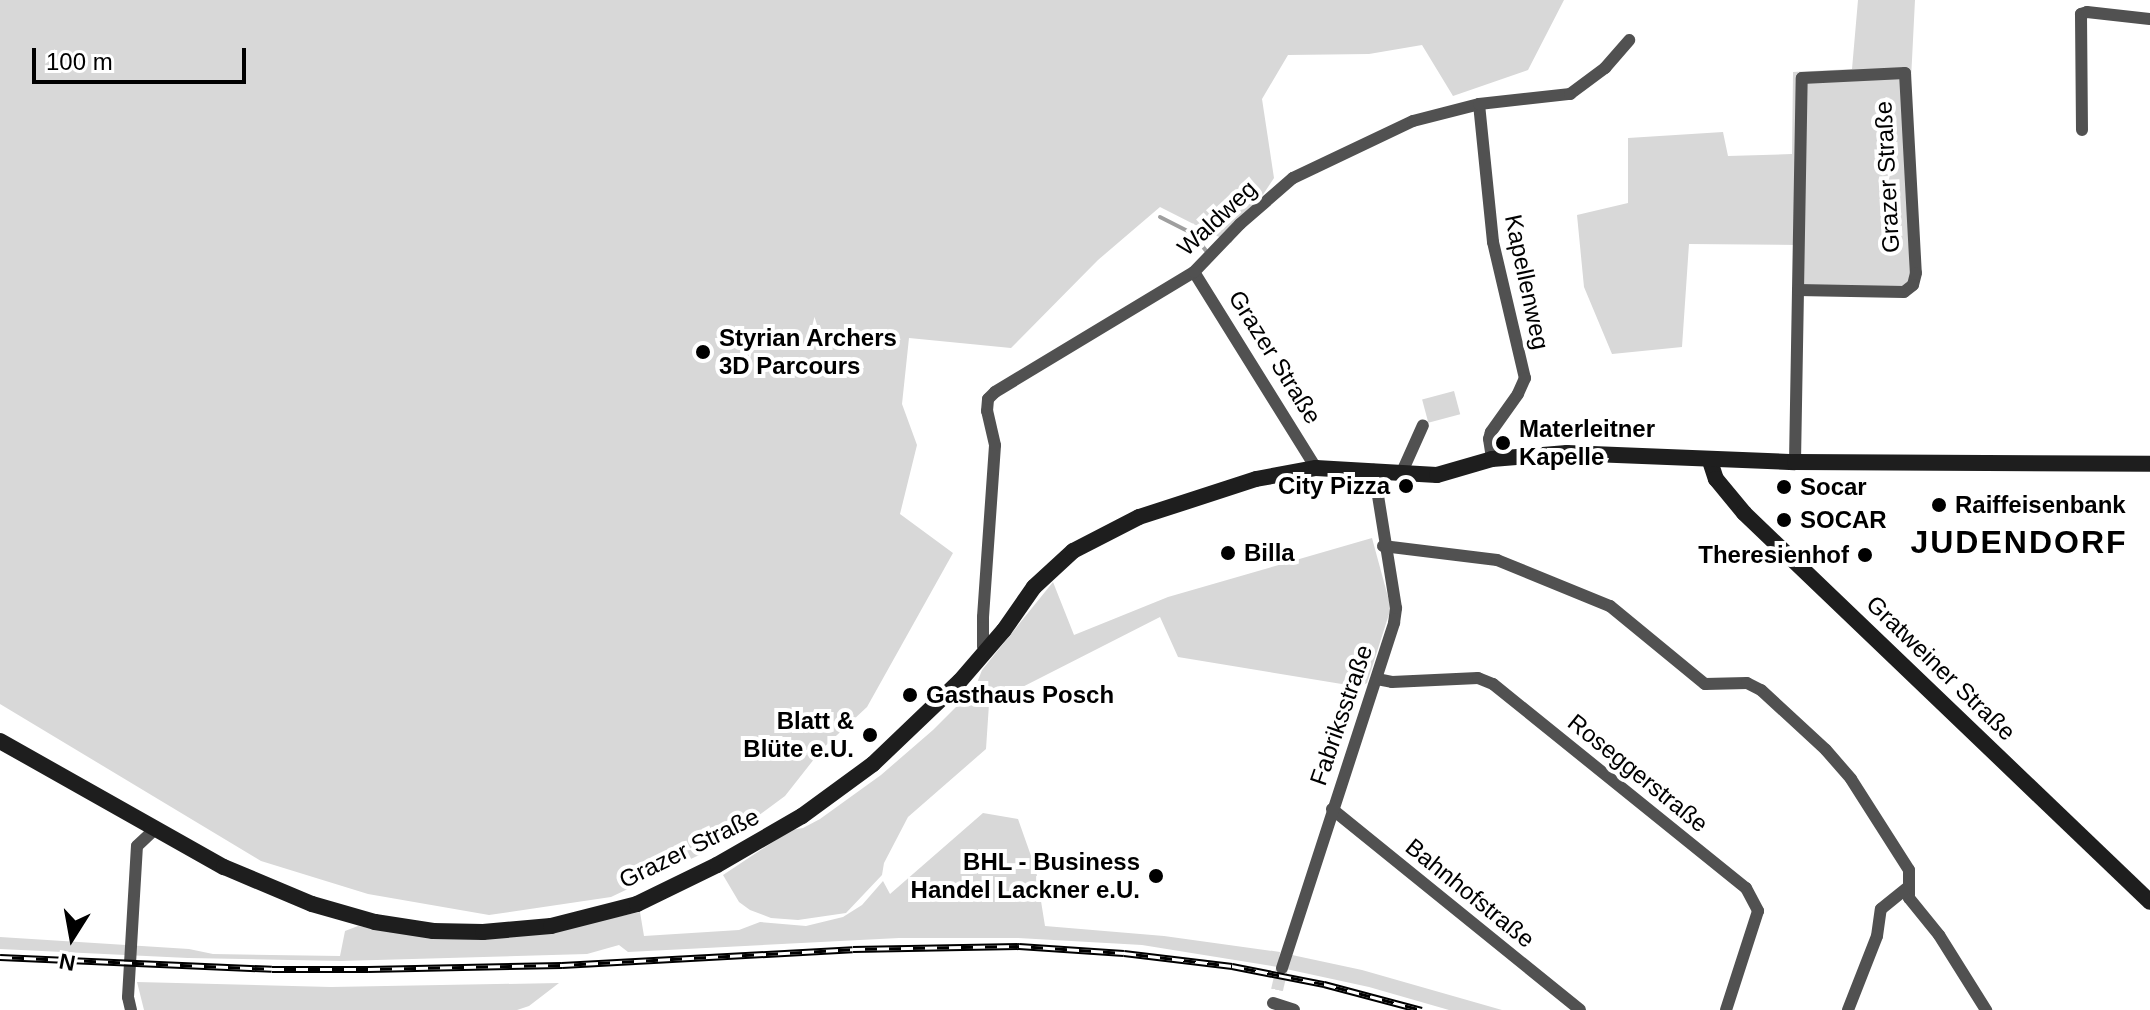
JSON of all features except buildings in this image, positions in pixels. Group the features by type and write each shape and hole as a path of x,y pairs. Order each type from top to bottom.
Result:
{"main road":[{"name":"Grazer Straße","path":"0,741 155,829 261,884 375,922 433,931 483,932 551,926 637,904 717,865 802,816 873,764 987,652 1048,572 1093,539 1139,517 1284,472 1316,468 1437,475 1492,459 1567,453 1710,461 2150,464"},
{"name":"Gratweiner Straße","path":"1710,461 1721,486 1744,513 2150,902"}],"street":[{"path":"2082,130 2081,14 2087,12 2150,19"},
{"name":"Waldweg","path":"987,652 983,646 983,617 995,445 987,411 988,399 995,392 1194,272 1229,234 1293,178 1413,121 1479,104 1570,94 1605,68 1629,40"},
{"name":"Grazer Straße","path":"1795,462 1798,290 1802,78 1905,73 1916,273 1913,285 1904,292 1798,290"},
{"name":"Kapellenweg","path":"1479,104 1493,242 1525,378 1518,394 1491,432 1492,459"},
{"name":"Grazer Straße","path":"1194,272 1316,468"},
{"path":"1402,472 1423,425"},
{"name":"Fabriksstraße","path":"1282,968 1377,679 1396,608 1383,546 1374,470"},
{"path":"1383,546 1497,560 1610,606 1705,684 1747,683 1761,690 1826,750 1851,779 1909,870 1906,889 1909,898 1939,935 1949,957 1986,1010"},
{"name":"Roseggerstraße","path":"1377,679 1392,682 1478,678 1493,684 1746,888 1758,911 1726,1010"},
{"name":"Bahnhofstraße","path":"1332,809 1580,1010"},
{"path":"131,1010 128,997 137,846 155,829"},
{"path":"1848,1010 1877,936 1881,909 1906,889"},
{"path":"1277,990 1272,1007 1294,1010"}],"shaded area":[{"path":"0,0 1564,0 1528,70 1453,96 1422,45 1369,54 1288,55 1262,99 1274,178 1231,243 1160,207 1098,260 1011,348 909,338 902,404 917,445 900,514 953,553 867,707 822,749 785,796 716,847 611,897 489,915 368,894 261,861 0,704"},
{"path":"1858,0 1915,0 1908,139 1910,283 1902,288 1802,287 1801,245 1689,244 1682,347 1612,354 1584,287 1577,215 1628,203 1628,138 1723,132 1728,156 1792,154 1793,72 1852,69"},
{"path":"1454,391 1460,414 1428,423 1422,400"},
{"path":"1372,538 1391,608 1367,683 1360,687 1178,657 1160,617 989,704 986,749 908,817 884,863 882,875 846,913 798,920 771,918 739,902 723,875 791,830 820,819 881,775 933,730 975,688 982,670 1053,582 1074,635 1168,597"},
{"path":"983,813 1018,819 1036,870 1045,926 1164,936 1280,952 1278,967 1142,945 1018,938 899,938 628,952 619,945 587,954 341,961 0,949 0,937 189,949 213,954 340,956 345,931 358,926 403,934 532,935 640,912 644,936 739,930 760,922 806,926 843,917 862,905 883,881 890,894"},
{"path":"1292,955 1362,970 1502,1010 1449,1010 1369,987 1286,969"},
{"path":"137,982 331,987 559,983 529,1006 517,1010 144,1010"}],"waterway":[{"path":"1160,217 1193,234 1208,253"}],"tunnel":[{"path":"1277,990 1282,968"}],"railway":[{"path":"0,957 272,969 368,969 562,965 853,949 1019,946 1124,953 1232,966 1324,984 1422,1010"}],"place":[{"name":"Styrian Archers 3D Parcours","path":"703,352"},
{"name":"Materleitner Kapelle","path":"1503,443"},
{"name":"City Pizza","path":"1406,486"},
{"name":"Socar","path":"1784,487"},
{"name":"Raiffeisenbank","path":"1939,505"},
{"name":"SOCAR","path":"1784,520"},
{"name":"Billa","path":"1228,553"},
{"name":"Theresienhof","path":"1865,555"},
{"name":"Gasthaus Posch","path":"910,695"},
{"name":"Blatt & Blüte e.U.","path":"870,735"},
{"name":"BHL - Business Handel Lackner e.U.","path":"1156,876"}],"district":[{"name":"JUDENDORF","path":"2019,542"}]}
